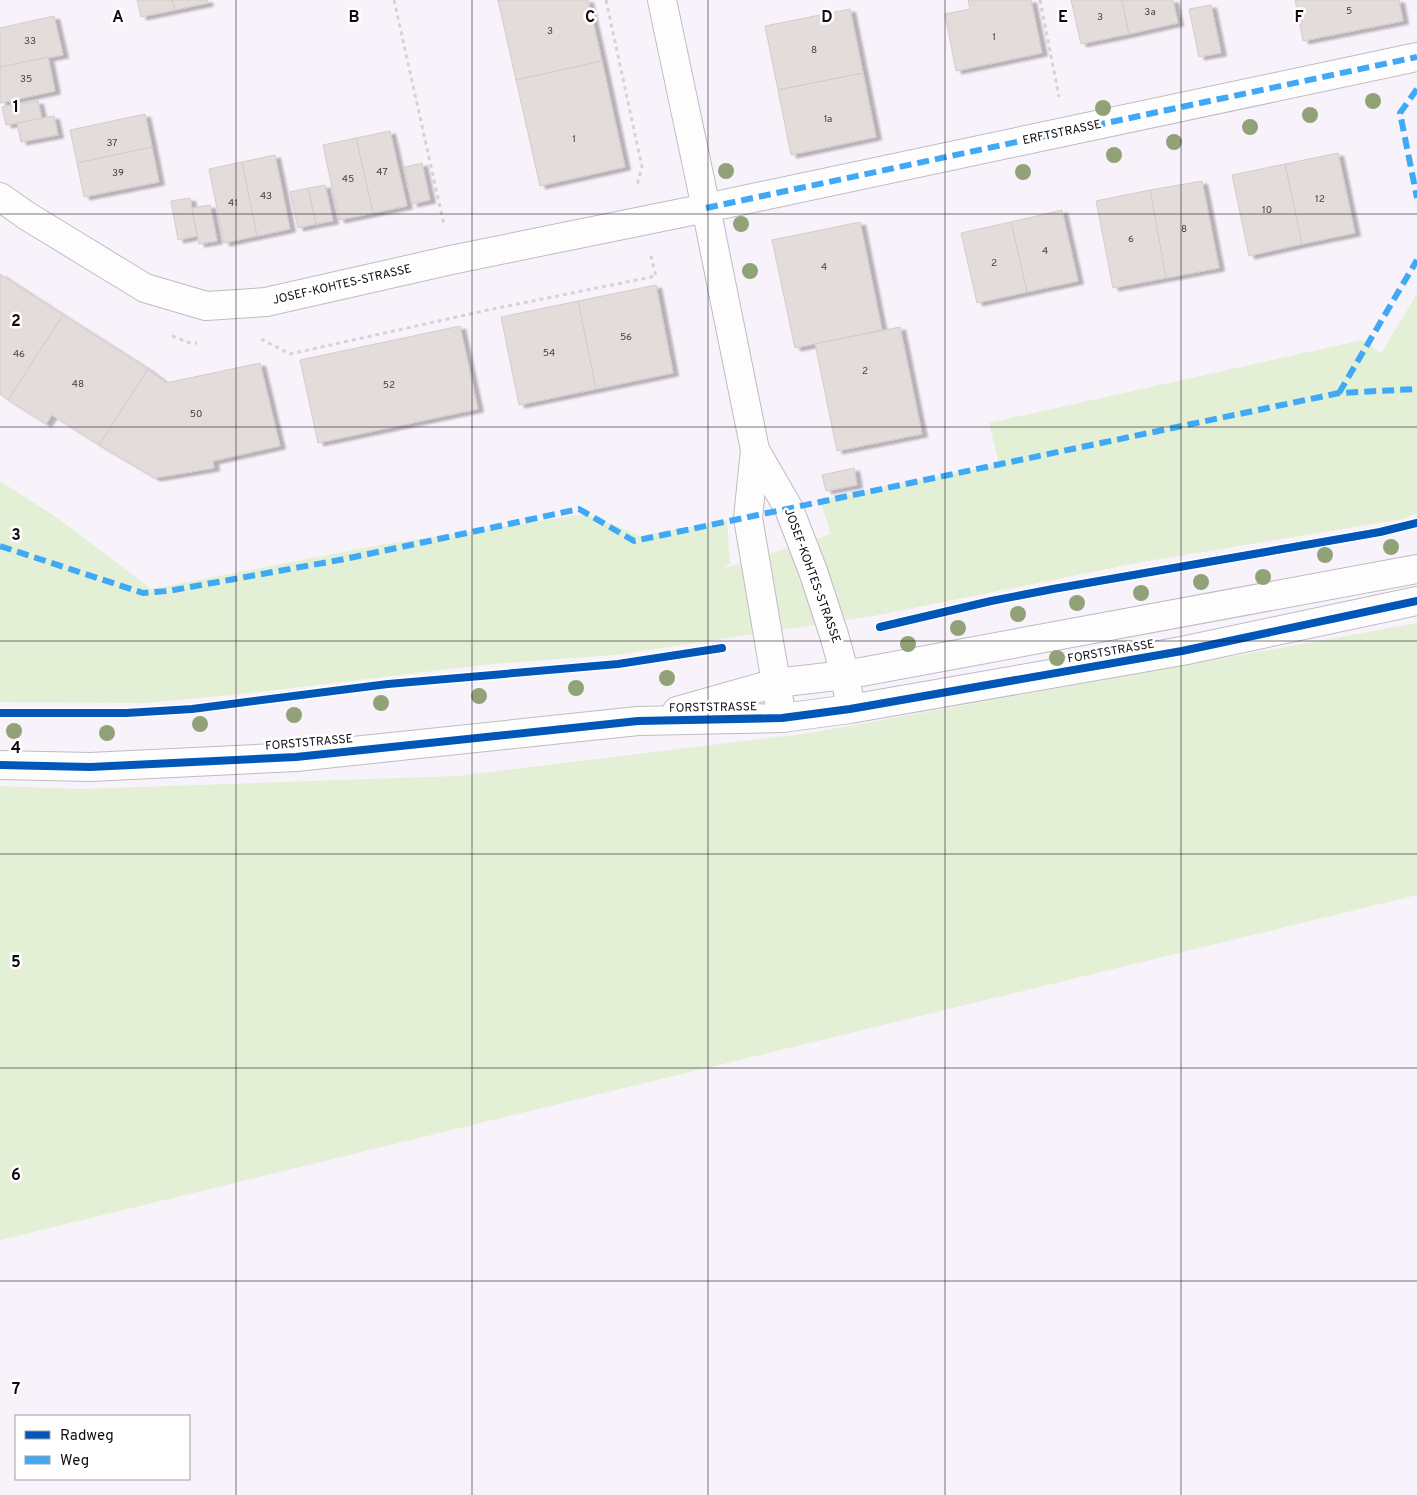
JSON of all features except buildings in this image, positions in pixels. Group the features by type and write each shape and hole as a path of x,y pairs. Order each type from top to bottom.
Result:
{"street":[{"name":"JOSEF-KOHTES-STRASSE","path":"662,0 755,450 748,518 782,718"},
{"name":"ERFTSTRASSE","path":"706,208 1417,57"},
{"name":"JOSEF-KOHTES-STRASSE","path":"0,197 27,216 145,288 206,306 266,302 452,260 706,208"},
{"name":"JOSEF-KOHTES-STRASSE","path":"755,450 789,509 813,571 845,675 850,709"},
{"name":"FORSTSTRASSE","path":"638,722 776,683 845,675 1417,569"},
{"name":"FORSTSTRASSE","path":"0,765 90,767 296,757 638,722 782,718 850,709 1182,650 1417,601"}],"path":[{"path":"394,0 452,260"},
{"path":"606,0 642,167 636,190"},
{"path":"1040,0 1066,132"}],"green space":[{"path":"1417,294 1417,513 1403,519 1142,562 874,616 615,655 492,664 232,695 145,703 0,702 0,481 59,519 151,589 380,545 586,514 641,536 727,520 730,564 722,569 831,534 820,500 999,464 989,423 1362,340 1381,353"},
{"path":"1417,623 1417,895 0,1240 0,786 82,789 457,776 810,733"}],"marked path":[{"path":"706,208 1417,57"},
{"path":"1417,89 1400,113 1417,198"},
{"path":"1339,393 1417,260"},
{"path":"0,546 143,593 168,591 345,559 579,509 634,541 1339,393 1417,389"}],"cycle path":[{"path":"880,627 991,601 1380,532 1417,523"},
{"path":"0,765 90,767 296,757 638,721 782,718 850,709 1182,651 1417,601"},
{"path":"0,713 126,713 192,709 388,684 618,664 722,648"}]}
